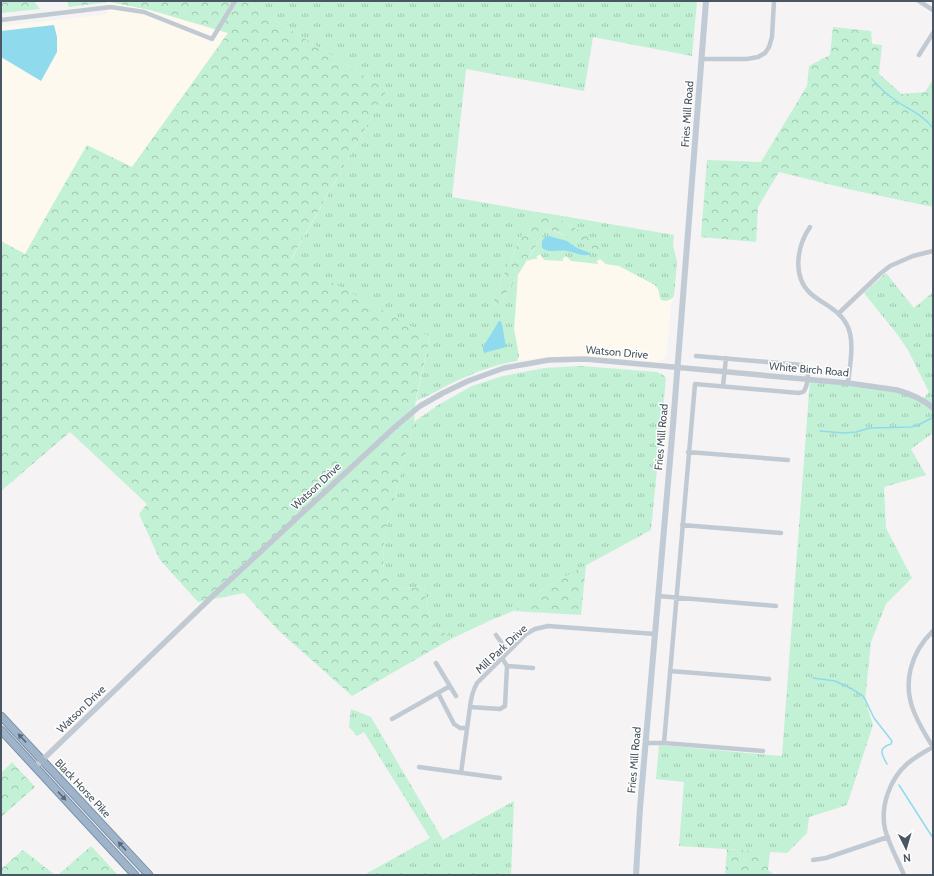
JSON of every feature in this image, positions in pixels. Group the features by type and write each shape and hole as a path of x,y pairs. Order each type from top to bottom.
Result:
{"highway":[{"name":"Black Horse Pike","path":"1,716 149,875"},
{"name":"Black Horse Pike","path":"1,730 135,875"}],"main road":[{"name":"Fries Mill Road","path":"636,875 640,808 706,1"}],"street":[{"path":"1,20 111,7 144,12 212,39 235,1"},
{"path":"701,59 747,59 765,54 772,37 774,1"},
{"path":"919,1 933,10"},
{"path":"919,54 933,33"},
{"path":"810,227 803,239 799,253 799,268 802,280 809,292 839,313 850,331 851,347 848,383"},
{"path":"839,313 890,266 913,256 933,251"},
{"path":"664,743 695,384 799,393 805,390 808,379 807,368 802,365 696,356"},
{"path":"723,386 726,358"},
{"name":"Watson Drive","path":"35,767 235,576 396,426 420,406 468,381 504,368 549,360 585,359 677,367"},
{"name":"White Birch Road","path":"677,367 848,383 898,390 922,400 933,408"},
{"path":"688,452 788,460"},
{"path":"682,525 781,533"},
{"path":"658,596 776,606"},
{"name":"Mill Park Drive","path":"461,773 471,698 477,683 526,634 535,628 548,626 655,634"},
{"path":"904,875 884,824 884,809 887,796 894,780 906,765 933,747 913,711 908,686 914,656 933,631"},
{"path":"496,635 508,652"},
{"path":"470,707 500,709 505,706 507,666 502,658"},
{"path":"436,663 456,696"},
{"path":"507,666 533,668"},
{"path":"670,671 769,680"},
{"path":"392,719 450,686"},
{"path":"438,693 454,724 460,728 467,728"},
{"path":"646,743 664,743 763,751"},
{"path":"419,767 500,778"},
{"path":"813,860 826,858 888,837"}],"shaded area":[{"path":"109,2 150,10 228,33 132,167 53,204 25,254 1,241 1,26 107,14"},
{"path":"540,254 562,259 566,256 596,261 600,259 606,264 619,266 655,285 660,293 672,299 674,296 671,305 667,352 665,357 657,362 575,356 545,357 517,361 519,356 514,329 518,275 527,261"}],"green space":[{"path":"1,1 34,1 40,9 1,13"},
{"path":"67,1 244,1 387,90 291,259 430,337 416,398 414,422 384,539 383,576 397,587 424,588 431,625 453,638 352,696 278,630 244,593 198,602 160,560 139,514 147,504 70,432 1,491 1,241 25,254 87,145 132,167 228,33 150,10 109,2 69,7"},
{"path":"244,1 697,1 692,56 593,37 584,91 466,69 452,197 536,212 526,226 494,294 494,302 497,305 500,304 518,275 514,329 519,356 517,361 500,364 475,373 416,401 430,337 291,260 387,90"},
{"path":"833,27 871,31 872,44 882,45 879,74 902,94 925,92 932,81 933,82 933,207 848,189 779,172 758,207 756,242 701,237 707,160 761,162 807,86 809,66 830,55"},
{"path":"536,212 551,214 585,234 599,244 600,250 597,251 566,235 546,229 500,304 497,305 494,302 494,294 526,226"},
{"path":"551,214 674,235 673,246 677,261 674,296 672,299 665,301 661,300 655,285 619,266 606,264 600,259 597,261 598,264 571,261 566,256 562,259 564,261 544,260 540,254 536,257 538,259 527,261 546,229 572,238 597,251 585,234"},
{"path":"886,273 914,308 933,292 933,433 911,449 926,475 884,487 886,528 912,578 886,604 871,642 865,700 873,725 847,805 809,817 807,833 787,853 679,846 684,782 656,779 659,745 782,756 810,379 892,388 923,399 929,392 908,350 864,293"},
{"path":"581,366 657,372 666,378 651,530 546,587 513,611 453,638 431,625 424,588 397,587 383,577 384,539 414,422 438,405 472,386 503,376 544,368"},
{"path":"586,565 581,615 513,611 546,587"},
{"path":"351,709 371,717 443,840 514,801 511,875 364,875 430,838 364,732 357,736 349,727"},
{"path":"12,762 35,787 1,817 1,773"},
{"path":"91,846 118,875 58,875"},
{"path":"727,849 770,852 768,870 774,875 725,875"},
{"path":"23,850 55,875 1,875 1,869"}],"water":[{"path":"54,25 57,37 57,52 41,81 1,57 1,31"},
{"path":"549,236 567,241 577,248 591,254 585,255 567,251 545,250 542,248 542,241 545,237"},
{"path":"499,321 501,321 506,347 484,353 483,347"}],"waterway":[{"path":"872,79 880,88 900,104 920,116 933,128"},
{"path":"820,431 844,433 856,432 870,428 911,427 932,418"},
{"path":"813,678 835,681 863,696 874,718 892,741 891,744 882,750 882,755 887,764"},
{"path":"899,785 933,838"}]}
